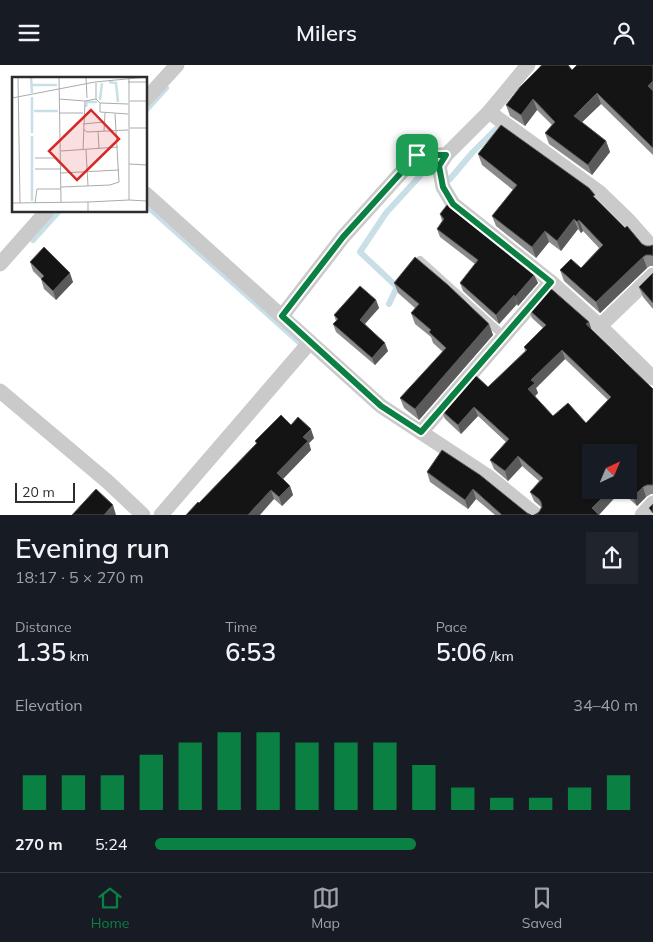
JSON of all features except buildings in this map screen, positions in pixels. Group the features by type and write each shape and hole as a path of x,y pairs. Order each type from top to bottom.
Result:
{"street":[{"path":"148,97 177,65"},
{"path":"528,65 489,112 446,155 439,166 443,187 453,204 551,282 600,326 653,378"},
{"path":"489,112 599,192 630,221 653,248"},
{"path":"282,316 343,237 417,155 446,155"},
{"path":"148,196 381,406 488,477 536,515"},
{"path":"0,264 46,213"},
{"path":"600,326 653,275"},
{"path":"421,432 551,282"},
{"path":"161,515 310,342"},
{"path":"0,391 108,482 143,515"},
{"path":"642,515 653,503"}],"lane":[{"path":"420,260 504,336"}],"waterway":[{"path":"148,108 166,88"},
{"path":"450,179 499,126"},
{"path":"389,304 397,287 360,252 386,213 429,166 435,171"},
{"path":"148,207 300,343"},
{"path":"33,240 57,213"}],"route":[{"path":"417,155 446,155 439,166 443,187 453,204 551,282 421,432 381,406 282,316 343,237 417,155"}]}
